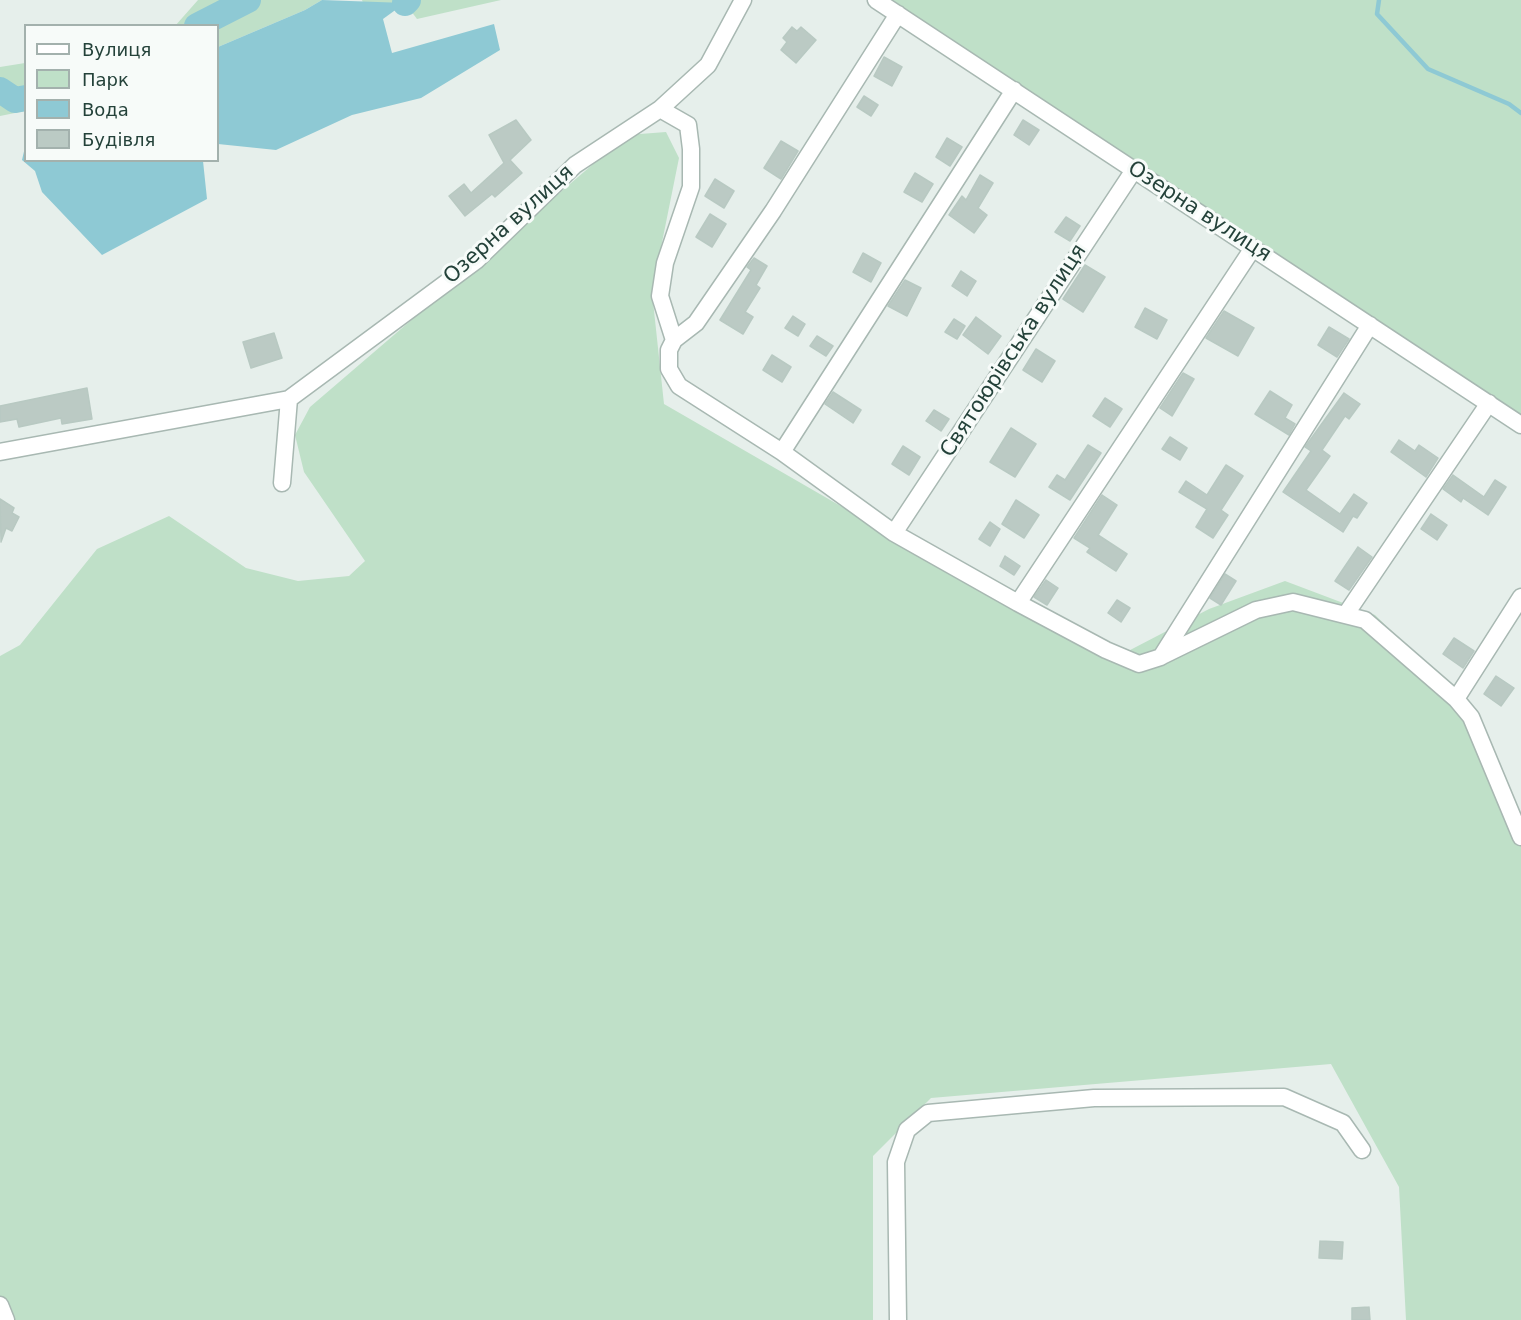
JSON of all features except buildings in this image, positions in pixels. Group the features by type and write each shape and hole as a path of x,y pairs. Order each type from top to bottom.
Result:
{"street":[{"name":"Озерна вулиця","path":"289,399 477,260 575,165 660,109 708,65 743,0"},
{"name":"Озерна вулиця","path":"876,0 1521,425"},
{"path":"898,14 773,211 696,323 674,340 669,350 669,369 679,386 782,452 894,533 1018,603 1106,650 1139,664 1161,657 1256,610 1293,602 1365,620 1456,699 1471,717 1521,837"},
{"path":"782,452 1014,90"},
{"path":"660,109 688,125 691,149 691,187 665,263 660,296 674,340"},
{"name":"Святоюрівська вулиця","path":"894,533 1134,170"},
{"path":"1018,603 1253,248"},
{"path":"1161,657 1370,325"},
{"path":"0,452 289,399 282,483"},
{"path":"1346,614 1489,404"},
{"path":"1456,699 1521,597"},
{"path":"898,1320 896,1162 907,1130 928,1113 1094,1098 1284,1097 1343,1123 1362,1150"},
{"path":"0,1305 6,1320"}],"green space":[{"path":"198,0 322,0 305,10 219,47 219,24 177,24"},
{"path":"362,0 501,0 417,19 405,3 363,3"},
{"path":"1521,0 1521,415 891,1"},
{"path":"24,63 24,111 0,116 0,67"},
{"path":"666,132 679,158 652,292 664,404 1109,661 1209,609 1285,581 1375,615 1479,715 1521,827 1521,1320 1406,1320 1399,1187 1331,1064 931,1098 873,1156 873,1320 0,1320 0,656 20,645 97,549 169,516 246,568 298,581 349,576 365,561 304,472 295,435 310,407 627,135"}],"water":[{"path":"322,0 405,3 383,19 392,53 494,24 500,50 421,98 352,115 276,150 219,144 219,47 305,10"},
{"path":"24,162 203,162 207,199 102,255 42,192 35,171"}],"waterway":[{"path":"201,24 248,0"},
{"path":"405,3 408,0"},
{"path":"1379,0 1377,14 1428,69 1509,104 1521,113"},
{"path":"0,90 15,100 24,98"}]}
